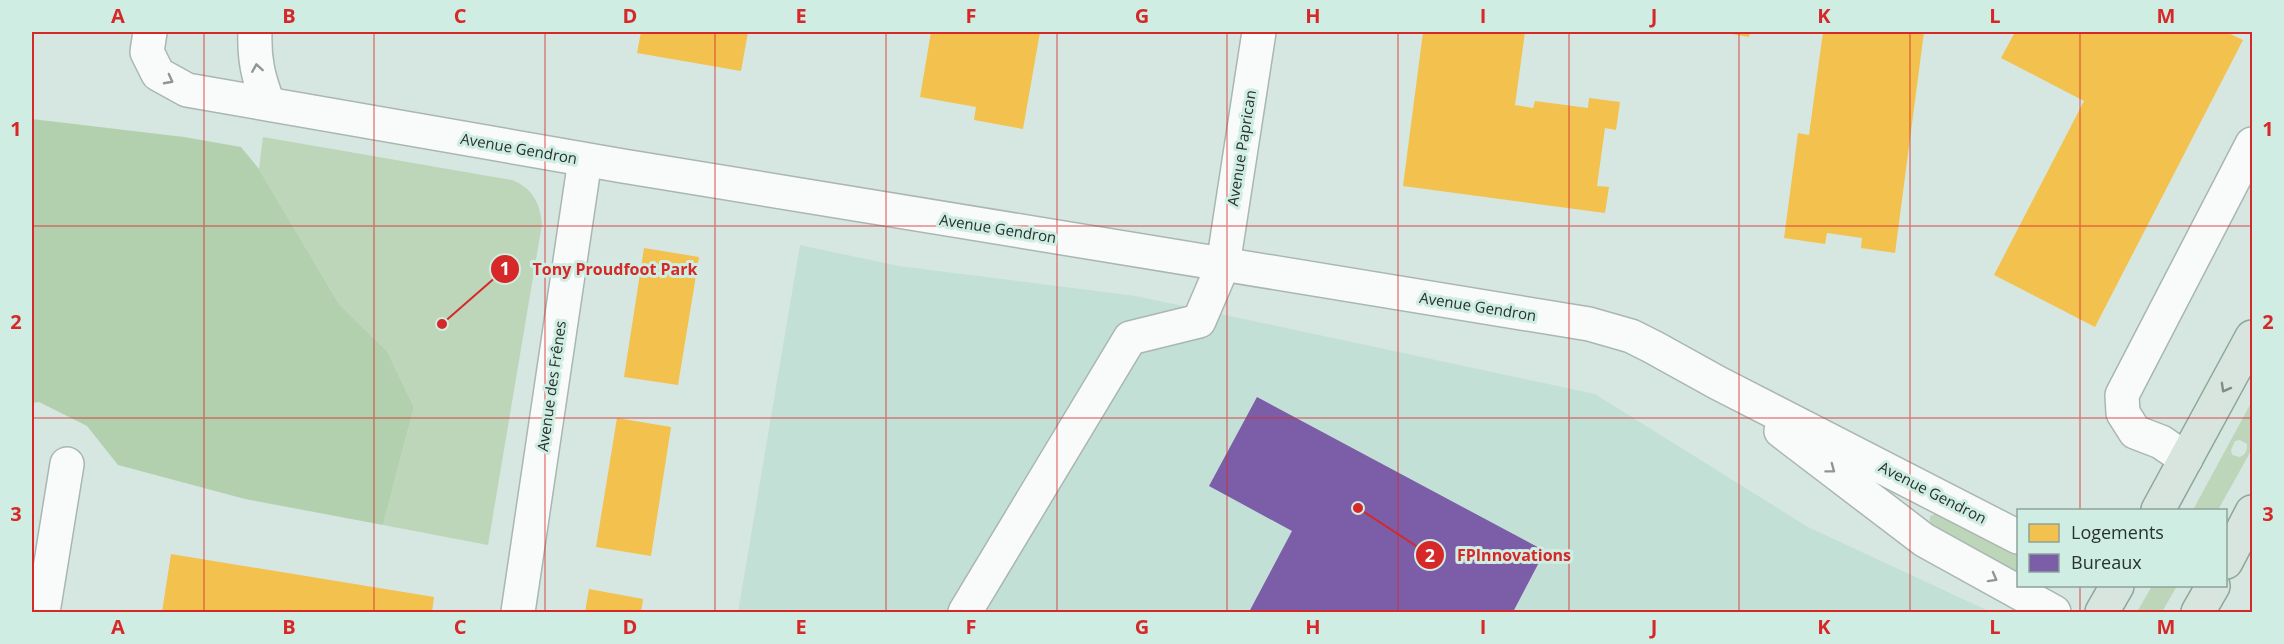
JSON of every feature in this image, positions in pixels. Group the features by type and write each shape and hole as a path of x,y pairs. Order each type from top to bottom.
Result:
{"main road":[{"path":"2159,509 2253,337"},
{"path":"2227,560 2253,512"},
{"path":"2198,612 2212,587"}],"street":[{"name":"Avenue Gendron","path":"150,32 147,52 158,74 187,90 585,160 1589,324 1631,336 2017,536"},
{"path":"255,32 254,50 258,76 268,103"},
{"name":"Avenue Paprican","path":"965,612 1130,338 1199,321 1223,265 1259,32"},
{"path":"2186,459 2161,442 2135,432 2123,413 2122,395 2253,144"},
{"name":"Avenue des Frênes","path":"518,612 585,160"},
{"name":"Avenue Gendron","path":"1718,383 1905,527 2054,612"},
{"path":"43,612 67,464"}],"shaded area":[{"path":"263,137 512,180 525,187 534,197 542,224 488,545 383,525 414,407 387,351 339,304 259,169"},
{"path":"800,245 899,266 1136,296 1595,394 1808,527 1991,612 738,612"},
{"path":"2252,401 2252,449 2219,509 2194,509","holes":["2240,440 2247,444 2247,449 2240,457 2232,455 2231,450 2235,441"]},
{"path":"1940,512 2017,553 2017,576 1930,527 1930,516"},
{"path":"2151,587 2176,587 2162,612 2137,612"}],"green space":[{"path":"32,119 184,137 241,147 259,169 339,304 387,351 414,407 383,525 245,499 118,465 87,426 39,402 32,403"}],"building: Logements":[{"path":"641,32 748,32 741,71 637,53"},
{"path":"931,32 1040,32 1023,129 974,120 976,107 920,97"},
{"path":"1423,32 1525,32 1515,105 1533,108 1535,101 1588,108 1589,98 1620,102 1616,130 1605,128 1597,186 1609,187 1605,213 1403,186"},
{"path":"1720,32 1750,32 1749,37"},
{"path":"1823,32 1924,32 1895,253 1861,248 1862,238 1827,233 1825,244 1784,238 1798,133 1809,135"},
{"path":"2015,32 2226,32 2243,40 2095,327 1994,275 2084,101 2001,58"},
{"path":"644,248 699,257 678,385 624,377"},
{"path":"617,418 671,427 651,556 596,547"},
{"path":"171,554 434,597 432,612 162,612"},
{"path":"589,589 643,599 641,612 585,612"}],"building: Bureaux":[{"path":"1257,397 1545,551 1513,612 1249,612 1292,531 1209,486"}],"place":[{"name":"Tony Proudfoot Park","path":"442,324"},
{"name":"FPInnovations","path":"1358,508"}]}
